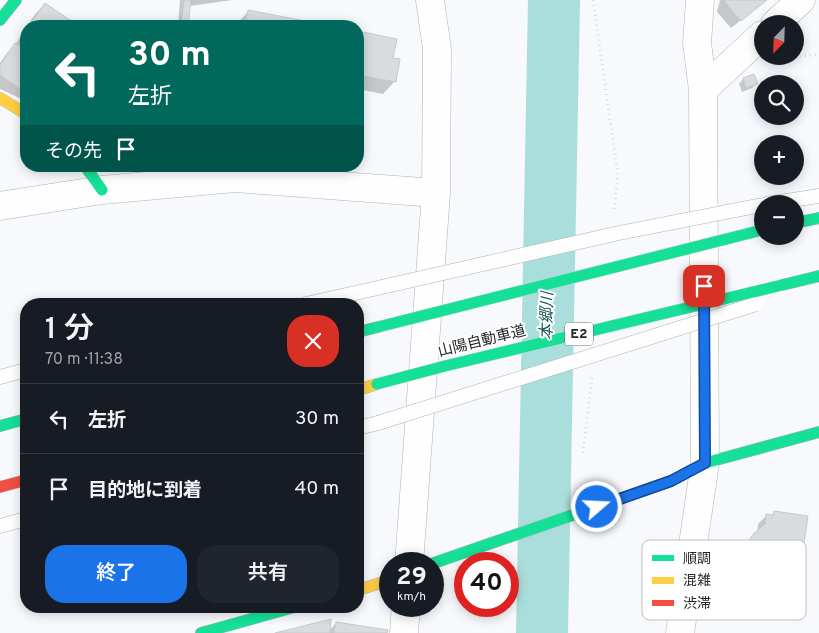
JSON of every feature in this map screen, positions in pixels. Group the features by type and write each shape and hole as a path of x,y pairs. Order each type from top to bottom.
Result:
{"main road":[{"path":"0,20 16,0"},
{"path":"0,98 20,110"},
{"path":"90,172 102,190"},
{"path":"804,221 819,218"},
{"path":"364,330 754,232"},
{"name":"山陽自動車道","path":"364,388 445,366 780,291 819,276"},
{"path":"0,426 20,421"},
{"path":"444,560 671,481 705,463 819,432"},
{"path":"0,487 20,482"},
{"path":"364,588 379,583"},
{"path":"201,633 273,613"}],"street":[{"path":"410,552 436,192 437,49 430,0"},
{"path":"694,540 705,463 703,90 697,43 700,0"},
{"path":"785,15 801,0"},
{"path":"697,43 739,57"},
{"path":"703,90 754,43"},
{"path":"0,206 102,190 235,178 436,192"},
{"path":"404,633 405,617"},
{"path":"680,633 682,620"}],"lane":[{"path":"804,198 819,196"},
{"path":"333,298 619,233 754,207"},
{"path":"364,426 780,291 819,284"},
{"path":"0,377 20,372"},
{"path":"0,526 20,521"}],"building":[{"path":"184,0 191,0 189,20 182,20"},
{"path":"725,0 767,0 741,21"},
{"path":"45,3 70,20 33,20"},
{"path":"248,10 300,20 246,20"},
{"path":"364,32 397,39 393,58 400,59 396,82 364,76"},
{"path":"15,43 20,47 20,89 0,75 0,65"},
{"path":"754,74 754,85 746,88 743,78"},
{"path":"774,511 808,516 804,540 749,540 753,534 765,524 766,514 773,515"},
{"path":"331,619 330,633 275,633"},
{"path":"336,622 388,630 387,633 334,633"}],"waterway":[{"name":"本郷川","path":"542,633 554,0"}],"traffic: fast":[{"path":"0,20 16,0"},
{"path":"89,172 102,190"},
{"path":"804,221 819,218"},
{"path":"378,327 754,232"},
{"path":"782,285 819,276"},
{"path":"377,384 782,285"},
{"path":"364,330 378,327"},
{"path":"0,426 20,421"},
{"path":"444,560 671,481 705,463 819,432"},
{"path":"201,633 273,613"}],"traffic: slow":[{"path":"0,98 20,110"},
{"path":"364,388 377,384"},
{"path":"364,588 379,583"}],"traffic: jam":[{"path":"0,487 20,482"}],"route":[{"path":"597,507 671,481 705,463 704,286"}]}
